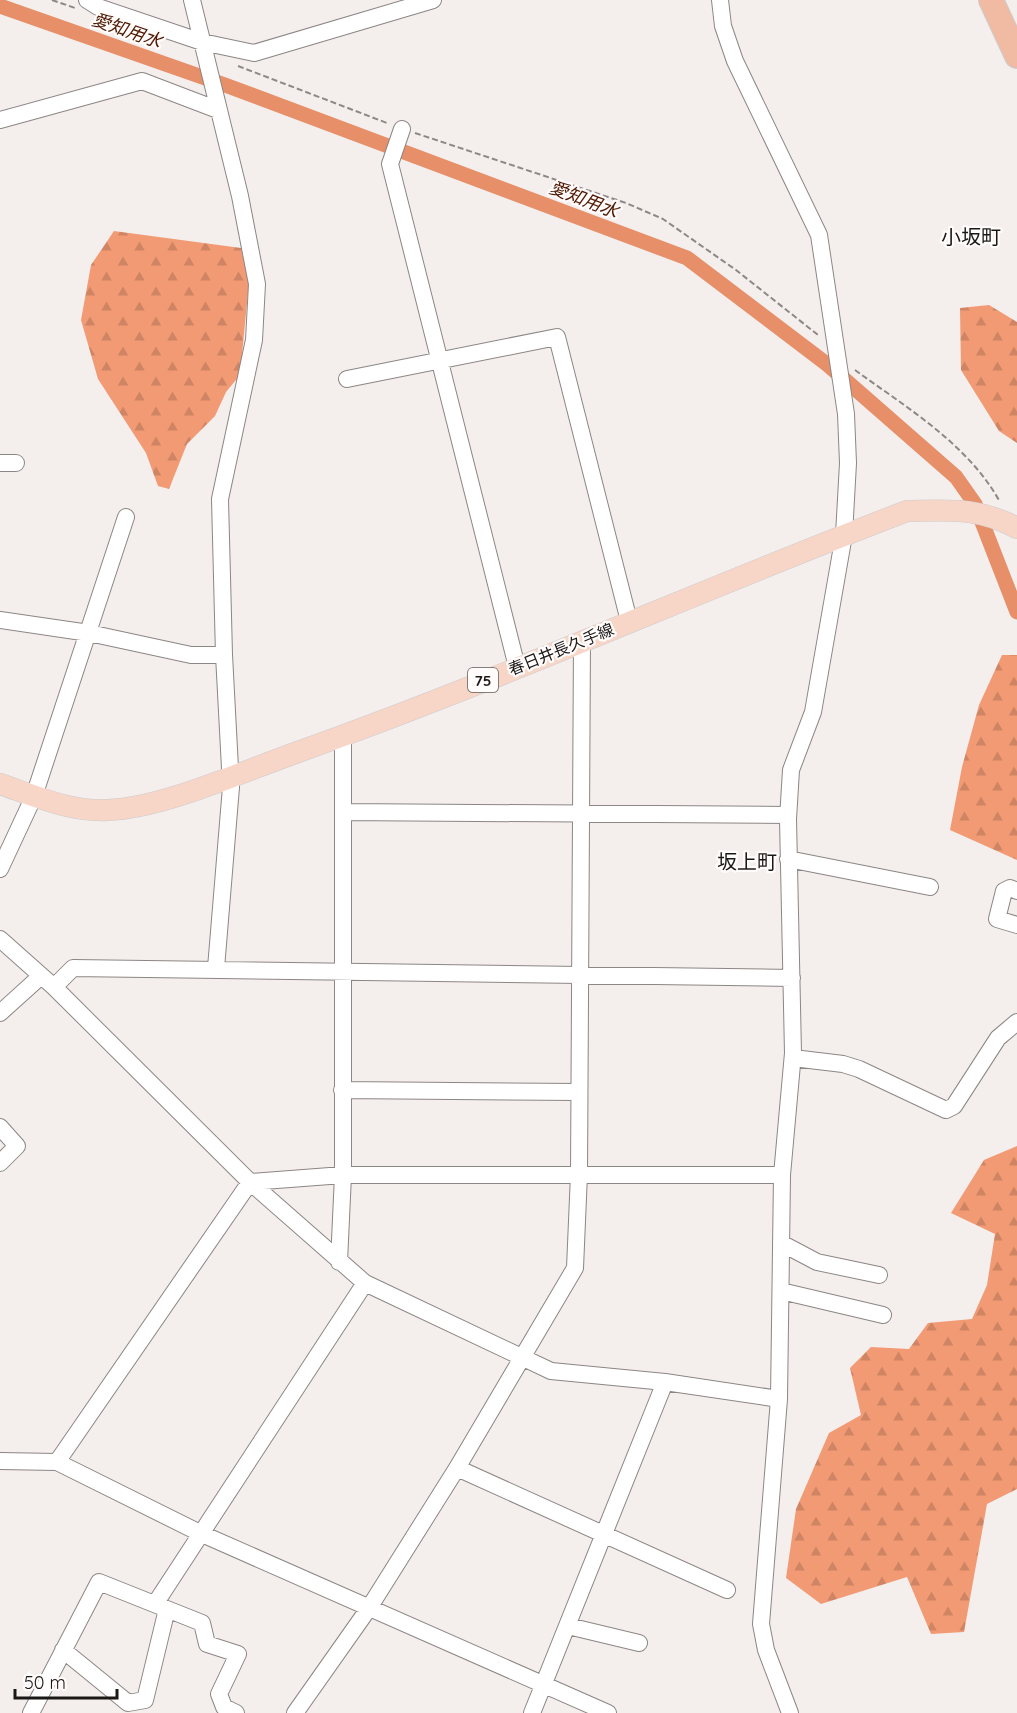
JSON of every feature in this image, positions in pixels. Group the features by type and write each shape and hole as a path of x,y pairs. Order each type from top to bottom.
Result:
{"highway":[{"path":"991,0 1017,56"}],"main road":[{"name":"春日井長久手線","path":"0,784 75,808 109,810 165,799 343,736 907,511 960,509 1010,524"}],"street":[{"path":"87,0 98,7 202,42 254,53 433,0"},
{"path":"192,0 240,196 257,284 254,340 220,499 224,655 231,787 216,968"},
{"path":"720,0 723,26 735,61 819,235 846,414 848,463 844,535 813,712 791,770 788,815 793,1058 783,1175 779,1399 761,1624 766,1650 790,1713"},
{"path":"0,120 142,81 217,104"},
{"path":"402,129 390,164 517,667"},
{"path":"347,379 557,337 629,621"},
{"path":"0,869 34,796 126,517"},
{"path":"0,620 89,633 191,655 224,655"},
{"path":"295,1713 369,1608 457,1468 575,1269 579,1174 582,640"},
{"path":"339,1262 343,1175 343,736"},
{"path":"343,812 788,815"},
{"path":"788,860 930,887"},
{"path":"1017,891 1010,888 1004,891 997,919 1017,925"},
{"path":"0,939 54,987 250,1182 365,1283 551,1371 665,1382 779,1399"},
{"path":"54,987 73,968 216,968 792,978"},
{"path":"0,1013 41,976"},
{"path":"793,1058 843,1064 860,1069 946,1110 954,1106 998,1038 1017,1022"},
{"path":"342,1090 579,1092"},
{"path":"0,1127 17,1146 0,1163"},
{"path":"250,1182 343,1175 783,1175"},
{"path":"57,1462 250,1182"},
{"path":"782,1244 817,1262 879,1275"},
{"path":"63,1650 125,1708 146,1700 161,1607 202,1534 365,1283"},
{"path":"781,1291 883,1315"},
{"path":"532,1713 665,1382"},
{"path":"0,1461 57,1462 202,1534 608,1713"},
{"path":"457,1468 727,1590"},
{"path":"31,1713 99,1582 202,1623 207,1644 238,1654 219,1694 224,1707 236,1713"},
{"path":"568,1626 639,1643"}],"path":[{"path":"234,65 402,129 626,203 663,219 816,332 837,360 952,444 981,472 1010,524"}],"green space":[{"path":"114,231 241,248 249,282 240,375 226,392 215,416 187,444 169,489 158,486 146,453 98,379 81,320 91,265"},
{"path":"989,305 1017,322 1017,443 999,431 961,370 960,308"},
{"path":"1002,655 1017,655 1017,860 950,830 962,767 979,705"},
{"path":"1017,1146 1017,1489 987,1504 964,1632 931,1634 907,1577 821,1604 786,1578 796,1509 829,1433 861,1415 850,1368 871,1347 909,1349 928,1323 972,1319 987,1285 995,1234 951,1213 984,1160"}],"waterway":[{"name":"愛知用水","path":"0,6 225,85 687,258 828,365 956,477 975,504 1017,612"}],"district":[{"name":"小坂町","path":"971,236"},
{"name":"坂上町","path":"747,861"}]}
